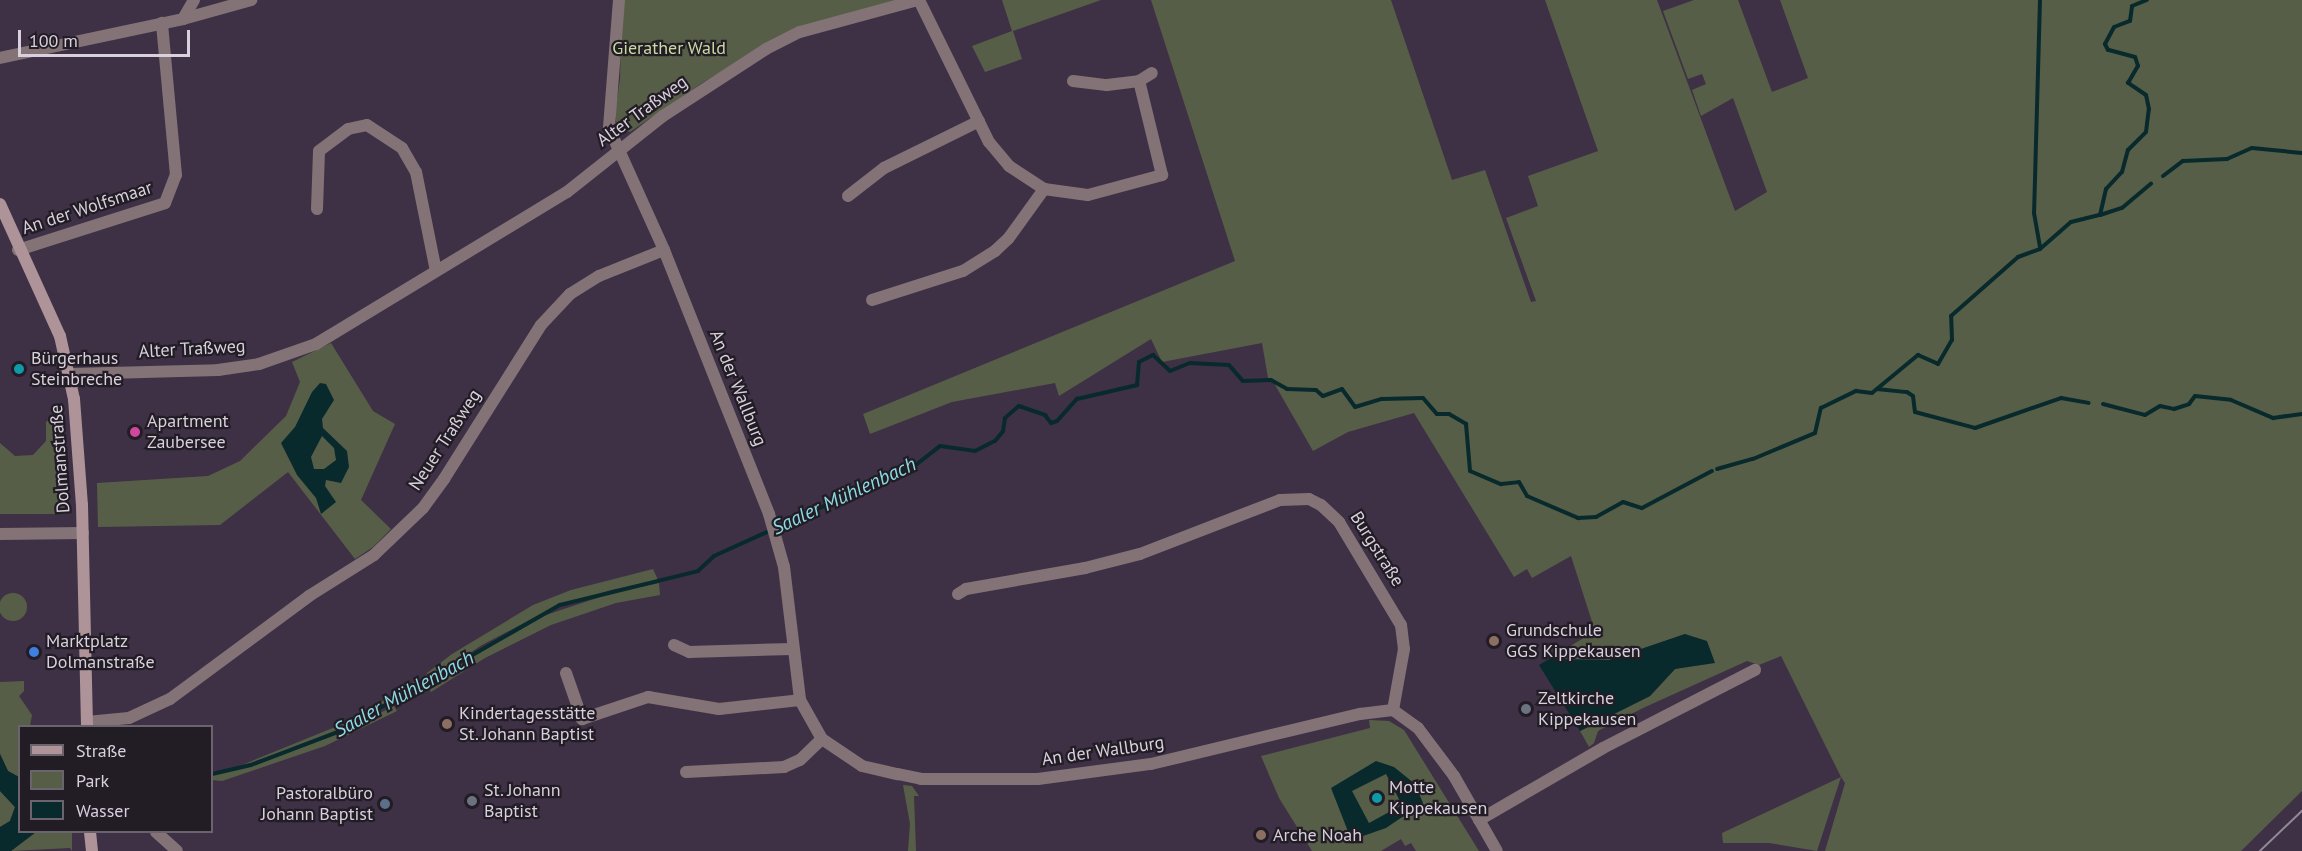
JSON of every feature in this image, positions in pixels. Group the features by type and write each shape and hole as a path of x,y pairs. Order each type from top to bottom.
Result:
{"main road":[{"name":"Dolmanstraße","path":"1,209 18,250 60,336 70,374 78,433 83,533 87,724"},
{"path":"90,833 92,851"}],"street":[{"path":"183,19 194,0"},
{"path":"0,58 183,19 251,0"},
{"name":"An der Wallburg","path":"619,0 609,128 664,250 769,518 784,567 792,649 800,700 822,739 862,766 898,774 921,778 1038,778 1150,764 1360,714 1393,711"},
{"path":"918,0 989,142 1009,166 1044,189 1088,195 1162,175 1139,81"},
{"name":"Alter Traßweg","path":"70,374 218,370 260,364 316,344 567,192 663,116 766,49 800,32 918,0"},
{"name":"An der Wolfsmaar","path":"18,250 165,203 176,175 162,23"},
{"path":"1073,81 1107,85 1139,81 1152,73"},
{"path":"848,196 884,168 980,121"},
{"path":"317,209 319,152 348,129 367,125 402,148 416,172 436,270"},
{"path":"872,300 963,270 994,251 1008,239 1044,189"},
{"name":"Neuer Traßweg","path":"87,724 129,722 194,684 309,596 374,555 423,508 444,479 541,325 570,294 598,276 664,250"},
{"name":"Burgstraße","path":"958,594 966,589 1108,562 1182,540 1268,503 1292,497 1309,500 1331,512 1340,522 1401,625 1404,649 1393,711"},
{"path":"0,534 83,533"},
{"path":"674,645 689,651 792,649"},
{"path":"1479,820 1603,748 1755,670"},
{"path":"566,673 582,719 648,697 719,709 800,700"},
{"path":"1393,711 1418,728 1454,776 1497,851"},
{"path":"686,772 783,767 800,760 822,739"},
{"path":"159,834 177,851"}],"green space":[{"name":"Gierather Wald","path":"622,0 907,0 791,31 702,83 630,132 617,128 615,113 620,79"},
{"path":"1002,0 1101,0 1013,31 1022,59 985,72 972,46 1012,31"},
{"path":"1151,0 1391,0 1452,180 1485,170 1531,302 1536,301 1506,218 1538,206 1528,176 1598,151 1545,0 1657,0 1735,211 1767,192 1733,98 1701,116 1692,90 1706,84 1702,74 1688,79 1663,11 1694,0 1738,0 1772,92 1808,78 1780,0 2302,0 2302,791 2241,851 1825,851 1845,783 1781,656 1759,665 1747,661 1643,708 1598,731 1594,743 1589,747 1580,731 1650,696 1675,669 1688,665 1685,634 1609,660 1549,659 1595,631 1571,556 1532,578 1527,569 1514,577 1414,413 1348,432 1313,451 1274,383 1268,378 1262,343 1162,362 1151,339 1059,396 1055,383 952,402 870,434 863,414 1235,261"},
{"path":"331,343 373,411 395,424 361,500 391,529 373,547 355,559 288,472 220,525 98,527 97,483 208,476 240,461 286,416 300,382 292,362"},
{"path":"61,409 65,514 0,514 0,443 15,456 33,455 46,441 46,422"},
{"path":"653,569 658,580 611,590 545,612 482,645 425,682 427,673 452,654 533,605 571,590"},
{"path":"659,583 660,595 616,603 551,625 485,658 431,692 427,686 515,630 546,615 612,593"},
{"path":"13,593 23,597 27,607 23,617 13,621 3,617 -1,607 3,597"},
{"path":"417,680 420,686 370,716 305,744 242,765 350,721"},
{"path":"24,681 24,691 19,696 32,715 30,725 18,725 18,776 8,771 0,754 0,682"},
{"path":"394,706 397,711 325,746 222,781 213,780 213,775 252,766 338,734"},
{"path":"1369,720 1389,721 1404,730 1479,851 1416,851 1411,843 1405,846 1401,839 1381,851 1312,851 1279,798 1261,756 1370,728"},
{"path":"1841,777 1817,851 1769,843 1723,843 1722,833"},
{"path":"903,785 912,786 919,796 914,796 916,851 908,851 910,824"},
{"path":"0,791 15,807 10,821 0,827"},
{"path":"35,833 72,833 72,851 70,848 11,851"}],"water":[{"path":"320,383 326,384 334,400 322,419 323,428 347,451 349,467 341,483 326,480 325,486 336,502 321,514 316,498 297,475 281,443 295,427 312,392","holes":["322,436 334,448 336,460 324,469 314,469 311,457"]},
{"path":"1685,634 1707,641 1715,663 1675,669 1650,696 1580,731 1539,665 1549,659 1609,660"},
{"path":"0,754 8,771 18,776 18,833 35,833 11,851 0,851 0,827 10,821 15,807 0,791"},
{"path":"1376,761 1394,767 1415,784 1423,803 1386,828 1363,836 1349,834 1331,788","holes":["1386,774 1402,805 1369,823 1352,791"]}],"waterway":[{"path":"2040,0 2034,213 2040,248"},
{"name":"Saaler Mühlenbach","path":"1717,469 1753,459 1815,433 1821,408 1856,391 1872,393 1918,355 1938,364 1952,340 1951,316 2018,257 2040,249 2071,222 2100,215 2106,189 2122,172 2128,150 2146,132 2149,109 2146,95 2128,83 2138,66 2135,57 2108,50 2105,44 2114,27 2130,21 2132,6 2147,0"},
{"path":"2163,176 2183,161 2227,159 2252,148 2302,153"},
{"path":"2100,215 2122,208 2151,184"},
{"name":"Saaler Mühlenbach","path":"213,774 251,765 338,732 560,605 698,571 714,556 917,464 940,446 975,451 995,441 1003,431 1005,418 1019,406 1045,415 1051,423 1057,421 1077,399 1137,385 1139,362 1153,355 1170,371 1190,363 1229,365 1243,381 1271,380 1287,389 1316,390 1323,396 1342,389 1355,407 1382,399 1423,398 1437,414 1449,414 1466,424 1470,471 1501,484 1519,482 1527,496 1578,518 1596,517 1623,502 1642,508 1712,471"},
{"path":"1877,389 1907,392 1913,396 1915,412 1975,428 2061,398 2089,403"},
{"path":"2103,404 2145,415 2160,406 2174,409 2189,404 2195,396 2231,400 2273,418 2302,414"}],"tram line":[{"path":"2260,851 2302,811"}],"place":[{"name":"Bürgerhaus Steinbreche","path":"19,369"},
{"name":"Apartment Zaubersee","path":"135,432"},
{"name":"Grundschule GGS Kippekausen","path":"1494,641"},
{"name":"Marktplatz Dolmanstraße","path":"34,652"},
{"name":"Zeltkirche Kippekausen","path":"1526,709"},
{"name":"Kindertagesstätte St. Johann Baptist","path":"447,724"},
{"name":"Motte Kippekausen","path":"1377,798"},
{"name":"St. Johann Baptist","path":"472,801"},
{"name":"Pastoralbüro Johann Baptist","path":"385,804"},
{"name":"Arche Noah","path":"1261,835"}]}
